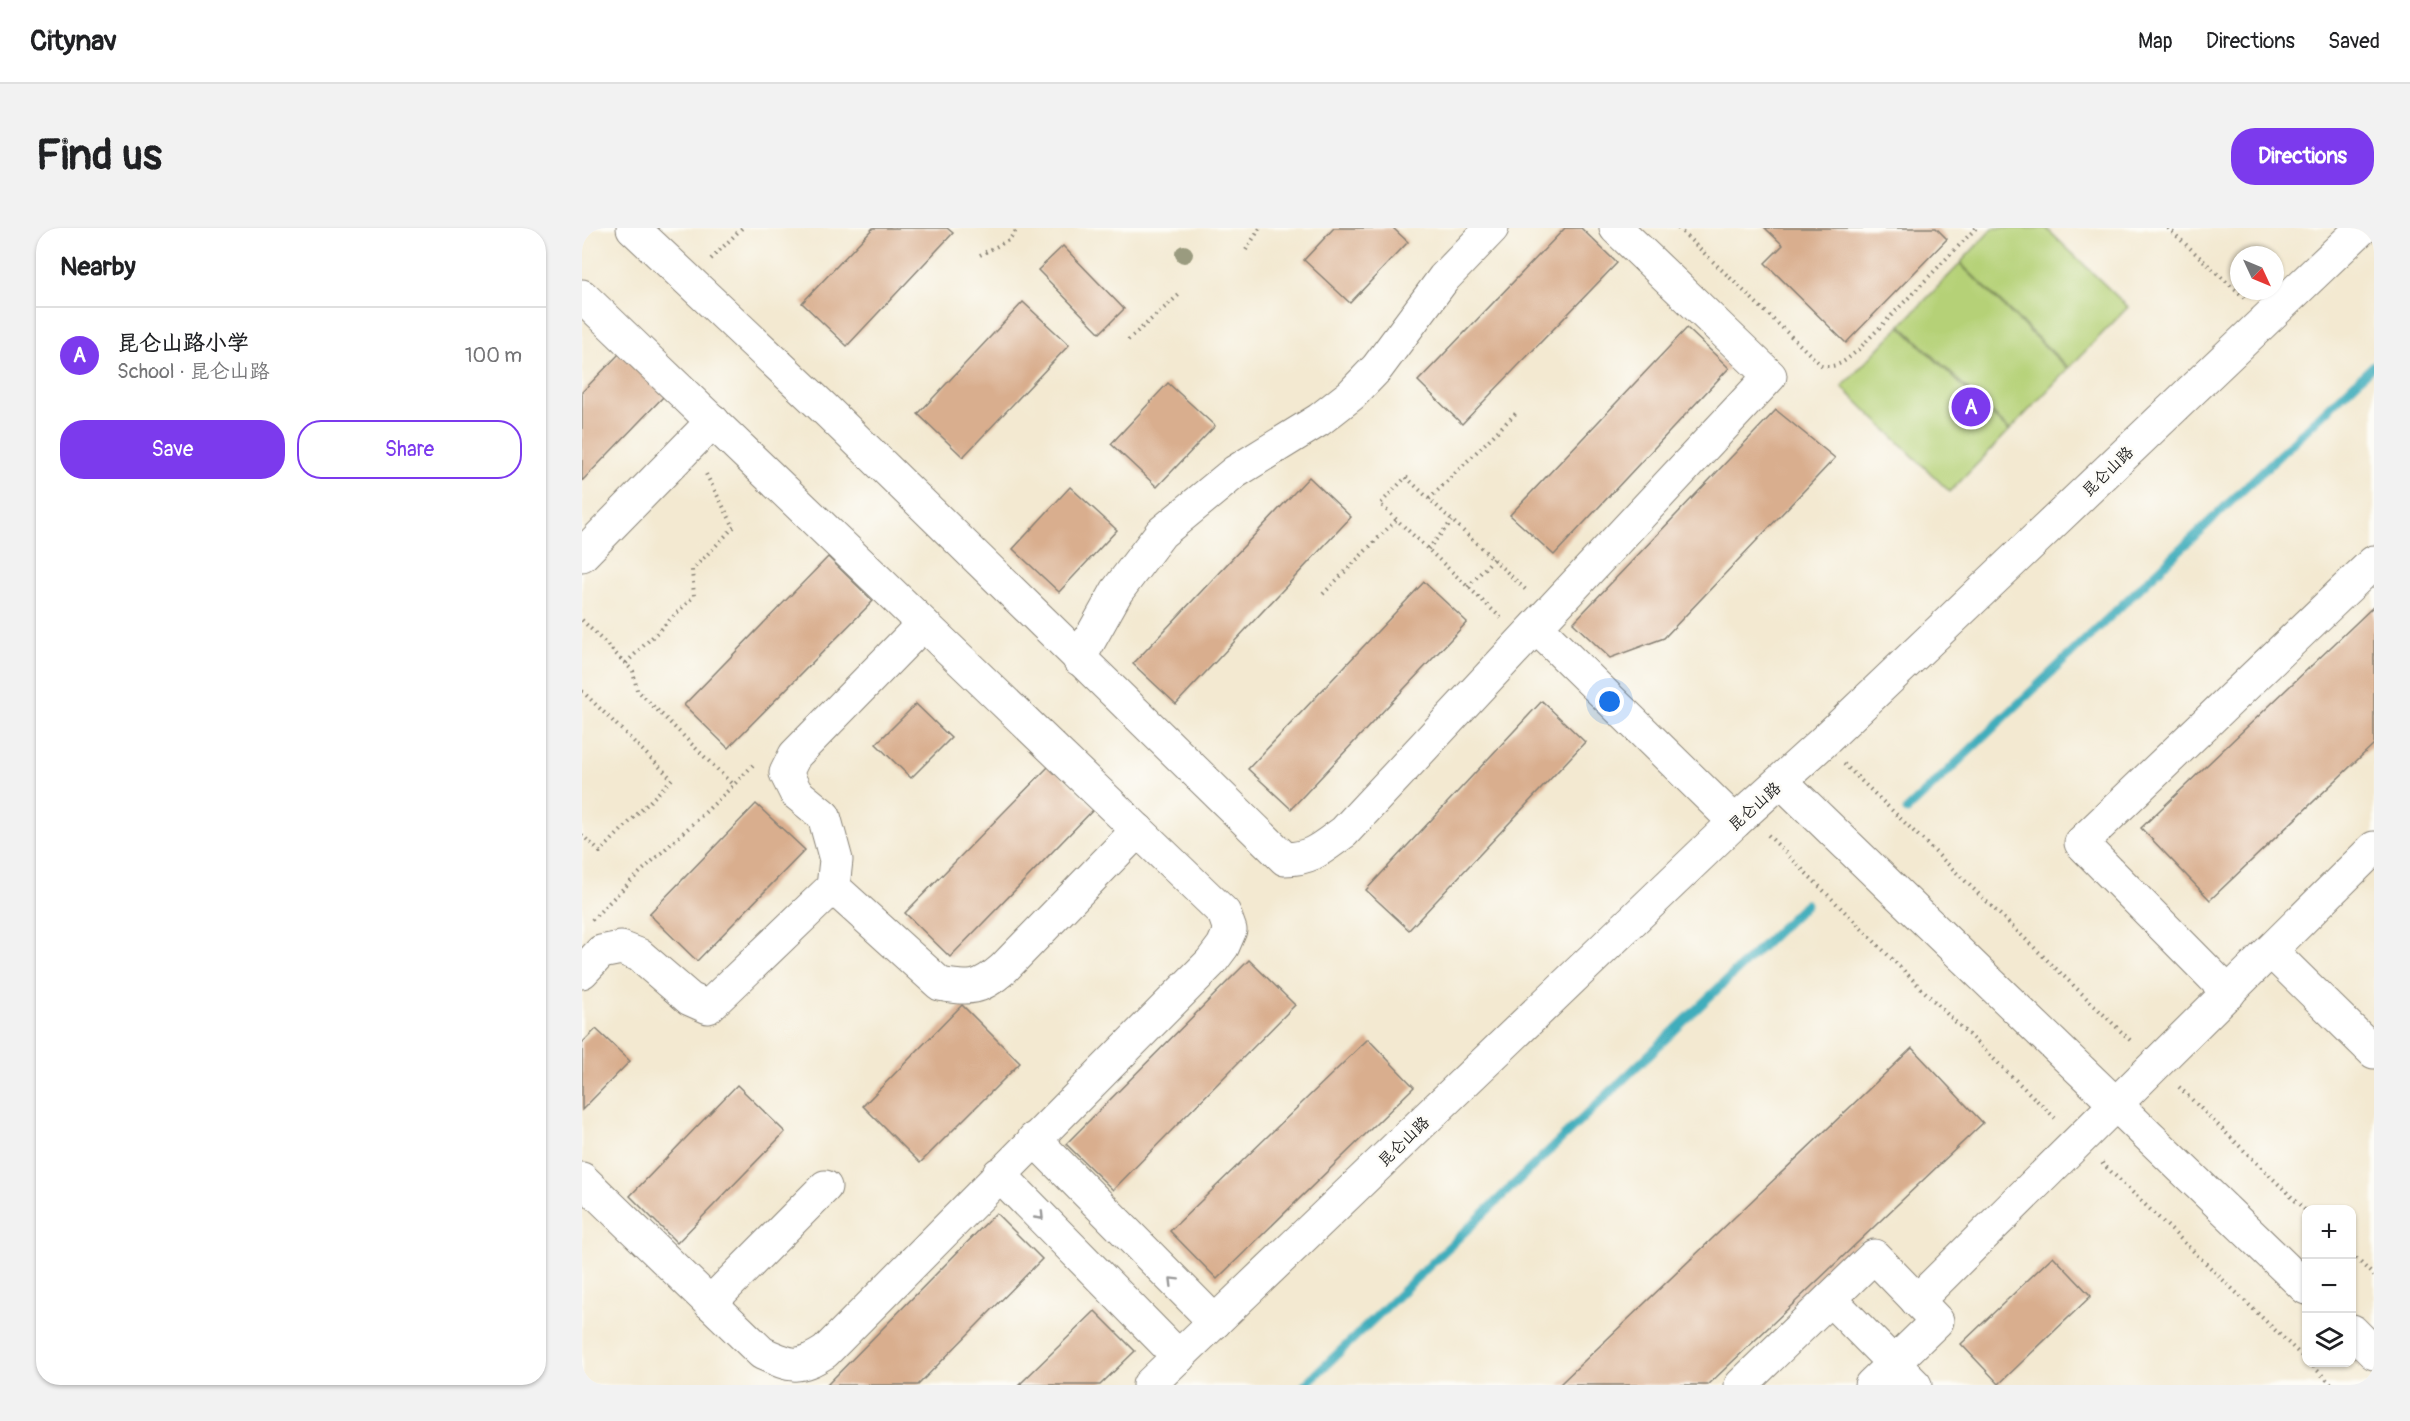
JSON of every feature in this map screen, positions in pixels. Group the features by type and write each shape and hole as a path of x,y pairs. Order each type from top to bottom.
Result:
{"street":[{"path":"633,228 828,412 1285,859 1302,859 1319,851 1344,832 1770,376 1616,228"},
{"path":"1079,659 1117,591 1161,533 1235,472 1319,420 1351,395 1377,369 1444,278 1492,228"},
{"name":"昆仑山路","path":"1149,1385 1740,818 1781,782 2362,228"},
{"path":"582,296 1224,913 1230,930 1211,962 825,1352 806,1364 786,1364 762,1353 582,1179"},
{"path":"582,555 713,421"},
{"path":"2229,993 2080,843 2374,562"},
{"path":"582,972 601,952 621,948 639,955 681,992 708,1007 833,887 836,860 824,816 796,793 786,772 795,755 923,624"},
{"path":"1536,626 1740,818"},
{"path":"1781,782 2302,1283"},
{"path":"833,887 940,984 963,989 985,984 1003,969 1138,830"},
{"path":"1917,1301 2374,848"},
{"path":"2271,951 2374,1052"},
{"path":"1034,1139 1215,1322"},
{"path":"999,1174 1179,1357"},
{"path":"710,1303 825,1187"},
{"path":"1741,1385 1874,1256 1937,1322 1894,1378 1830,1299"},
{"path":"2356,1335 2374,1353"}],"path":[{"path":"689,281 742,228"},
{"path":"980,255 1009,240 1017,228"},
{"path":"1246,249 1260,228"},
{"path":"1678,228 1821,365 1831,368 1839,365 1857,351 1976,228"},
{"path":"2168,228 2266,319"},
{"path":"1128,340 1181,293"},
{"path":"1429,499 1516,413"},
{"path":"626,663 694,596 692,570 734,527 705,471"},
{"path":"1406,477 1493,560 1536,626 1468,587 1380,504 1406,477"},
{"path":"1323,594 1397,519"},
{"path":"1428,549 1452,521"},
{"path":"1468,587 1493,560"},
{"path":"582,620 633,671 637,690 734,785"},
{"path":"582,691 672,779 600,852 582,835"},
{"path":"1822,742 2302,1206"},
{"path":"589,923 761,757"},
{"path":"1740,818 2302,1355"},
{"path":"2356,1258 2374,1276"},
{"path":"2314,1367 2332,1385"}],"green space":[{"path":"1993,228 2046,228 2128,307 2069,368 1960,263"},
{"path":"1960,264 2068,369 2010,430 1901,325"},
{"path":"1900,326 2009,431 1950,492 1842,387"}],"building":[{"path":"873,228 947,228 953,233 847,346 802,303"},
{"path":"1334,228 1393,228 1408,242 1350,303 1304,260"},
{"path":"1565,228 1581,228 1617,263 1462,424 1418,381"},
{"path":"1765,228 1936,228 1947,239 1846,343 1765,263 1783,245"},
{"path":"1063,246 1124,309 1100,333 1038,270"},
{"path":"1023,302 1069,345 963,457 918,414"},
{"path":"1687,328 1729,368 1554,555 1510,515"},
{"path":"621,352 665,395 582,481 582,392"},
{"path":"1168,383 1215,426 1157,487 1111,444"},
{"path":"1776,410 1835,458 1664,638 1610,658 1573,623"},
{"path":"1309,477 1351,517 1176,704 1133,664"},
{"path":"1070,487 1117,530 1059,592 1013,549"},
{"path":"828,557 873,601 728,748 684,705"},
{"path":"1424,582 1467,622 1291,809 1248,769"},
{"path":"2374,606 2374,744 2210,900 2141,828"},
{"path":"1542,701 1585,742 1409,930 1366,890"},
{"path":"916,704 951,738 911,778 876,744"},
{"path":"1050,765 1094,809 950,957 905,913"},
{"path":"756,804 805,850 697,961 649,914"},
{"path":"1249,960 1295,1005 1113,1190 1066,1144"},
{"path":"962,1005 1020,1063 920,1163 863,1106"},
{"path":"596,1029 630,1061 582,1110 582,1043"},
{"path":"1368,1039 1414,1087 1217,1279 1170,1231"},
{"path":"1912,1048 1983,1123 1708,1385 1559,1385"},
{"path":"737,1085 785,1132 677,1243 630,1196"},
{"path":"996,1213 1042,1259 918,1385 827,1385"},
{"path":"2053,1256 2091,1296 1999,1384 1961,1344"},
{"path":"1095,1311 1135,1351 1100,1385 1019,1385"}],"waterway":[{"path":"1907,810 2374,365"},
{"path":"1305,1385 1806,904"}],"place":[{"name":"昆仑山路小学","path":"1971,407"}]}
